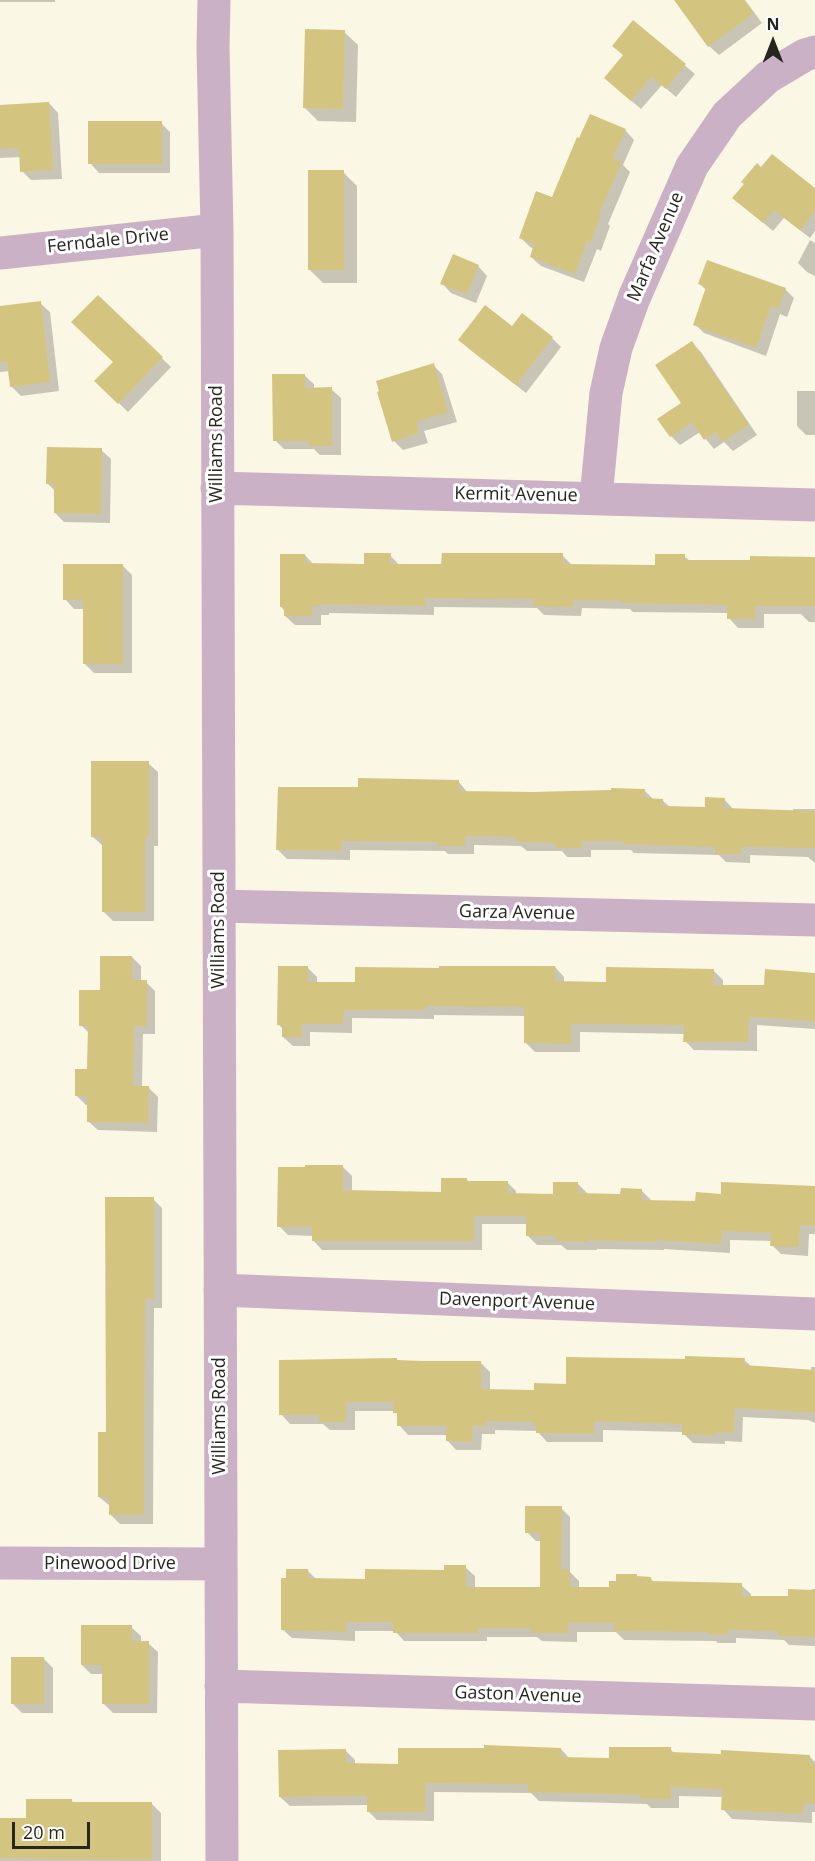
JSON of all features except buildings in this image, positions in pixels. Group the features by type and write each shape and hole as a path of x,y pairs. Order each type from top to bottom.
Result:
{"street":[{"name":"Williams Road","path":"214,0 217,230 222,1861"},
{"name":"Marfa Avenue","path":"596,498 606,393 616,348 634,298 692,166 727,115 768,76 805,55 815,52"},
{"name":"Ferndale Drive","path":"0,253 217,230"},
{"name":"Kermit Avenue","path":"217,488 815,505"},
{"name":"Garza Avenue","path":"219,906 815,920"},
{"name":"Davenport Avenue","path":"220,1290 815,1314"},
{"name":"Pinewood Drive","path":"0,1563 221,1564"},
{"name":"Gaston Avenue","path":"221,1686 815,1704"}]}
